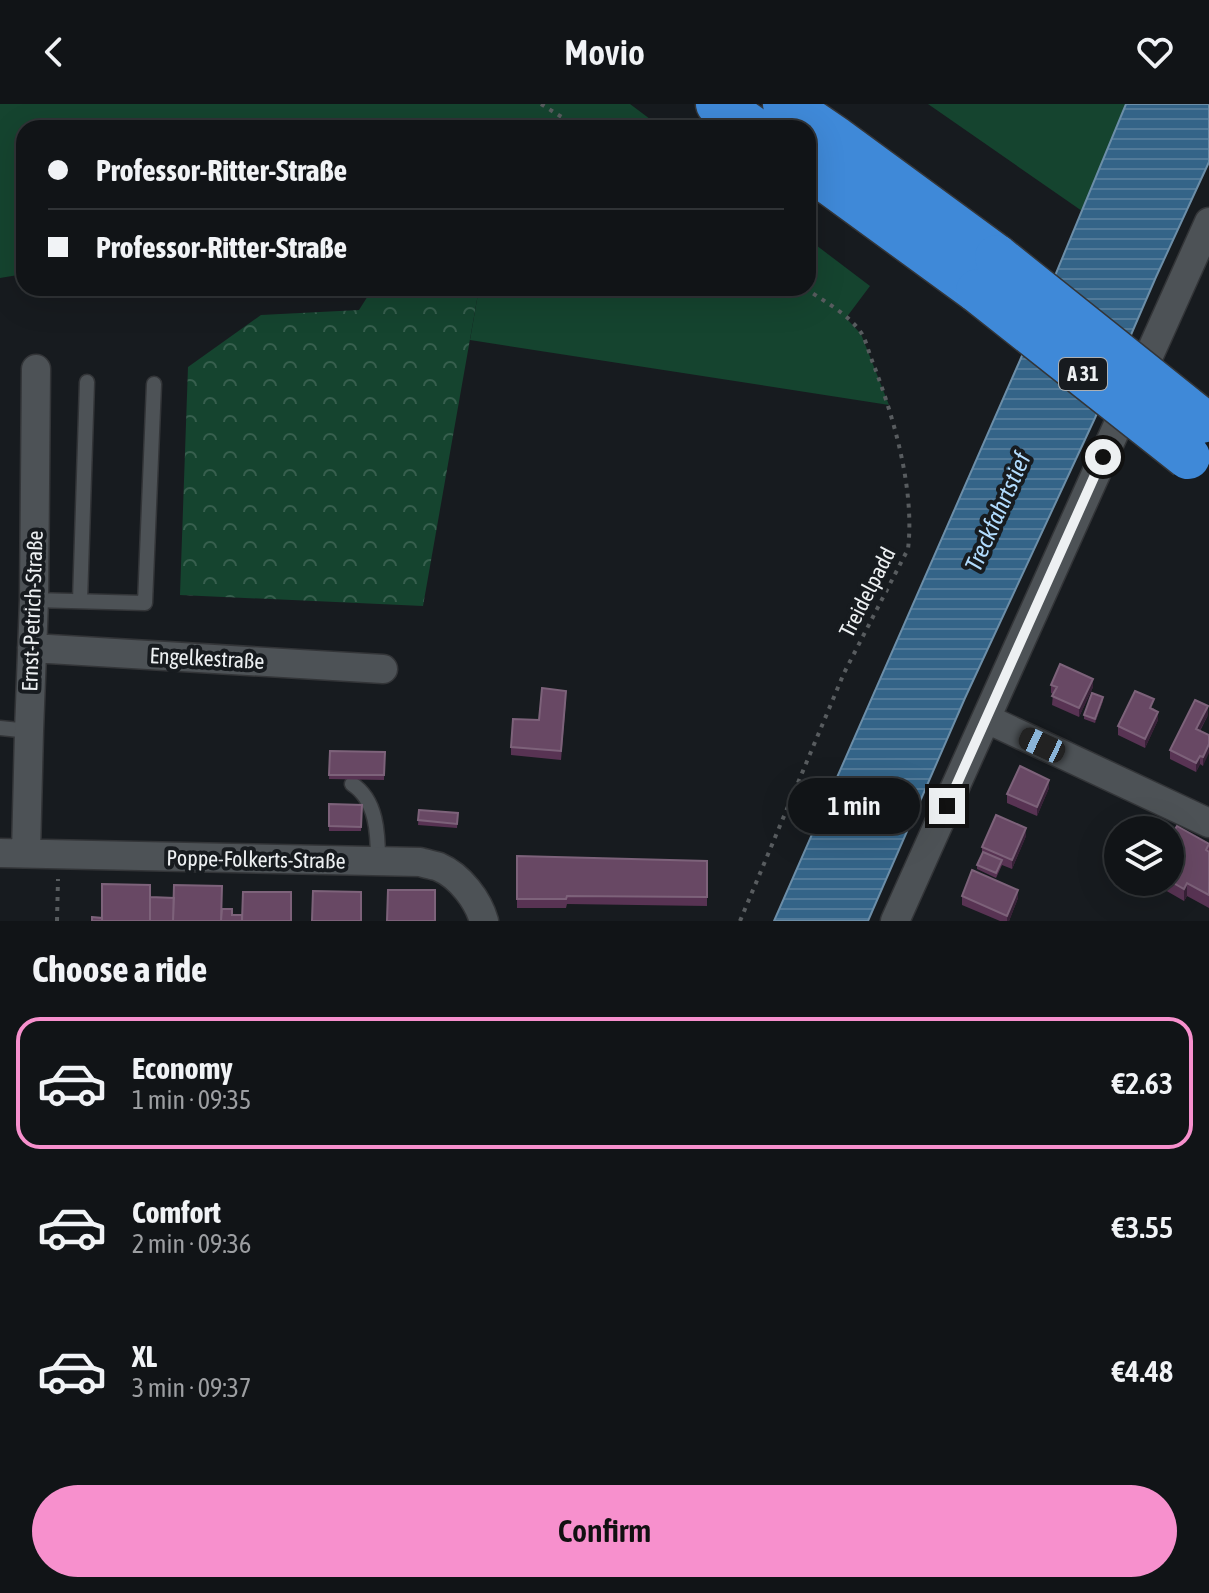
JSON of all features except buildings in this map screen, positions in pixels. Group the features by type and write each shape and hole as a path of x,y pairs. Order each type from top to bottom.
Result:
{"highway":[{"path":"718,104 741,120"},
{"name":"A 31","path":"785,104 808,120"},
{"name":"A 31","path":"816,125 836,139 987,274 1202,445"},
{"name":"A 31","path":"816,172 987,274"}],"street":[{"path":"895,921 1209,222"},
{"name":"Ernst-Petrich-Straße","path":"13,853 29,731 34,600 36,369"},
{"name":"Engelkestraße","path":"32,648 383,669"},
{"path":"987,719 1209,823"},
{"name":"Poppe-Folkerts-Straße","path":"13,853 420,862 439,867 454,877 473,897 484,921"}],"lane":[{"path":"80,601 87,382"},
{"path":"34,600 145,603 154,384"},
{"path":"0,728 29,731"},
{"path":"352,784 365,798 376,822 378,861"}],"path":[{"path":"541,104 566,120"},
{"name":"Treidelpadd","path":"740,921 844,673 908,549 910,529 906,489 889,406 861,334 846,318 816,296"},
{"path":"57,921 58,854"}],"green space":[{"path":"0,104 630,104 651,120 16,120 16,275 0,278"},
{"path":"928,104 1126,104 1082,211"},
{"path":"816,245 870,286 846,318 861,334 889,405 470,340 478,296 816,296"},
{"path":"368,296 478,296 423,606 180,595 188,367 261,315 359,310"}],"water":[{"name":"Treckfahrtstief","path":"1126,104 1209,104 1209,162 965,698 868,921 774,921 1021,358"}],"route":[{"path":"947,806 1103,457"}]}
